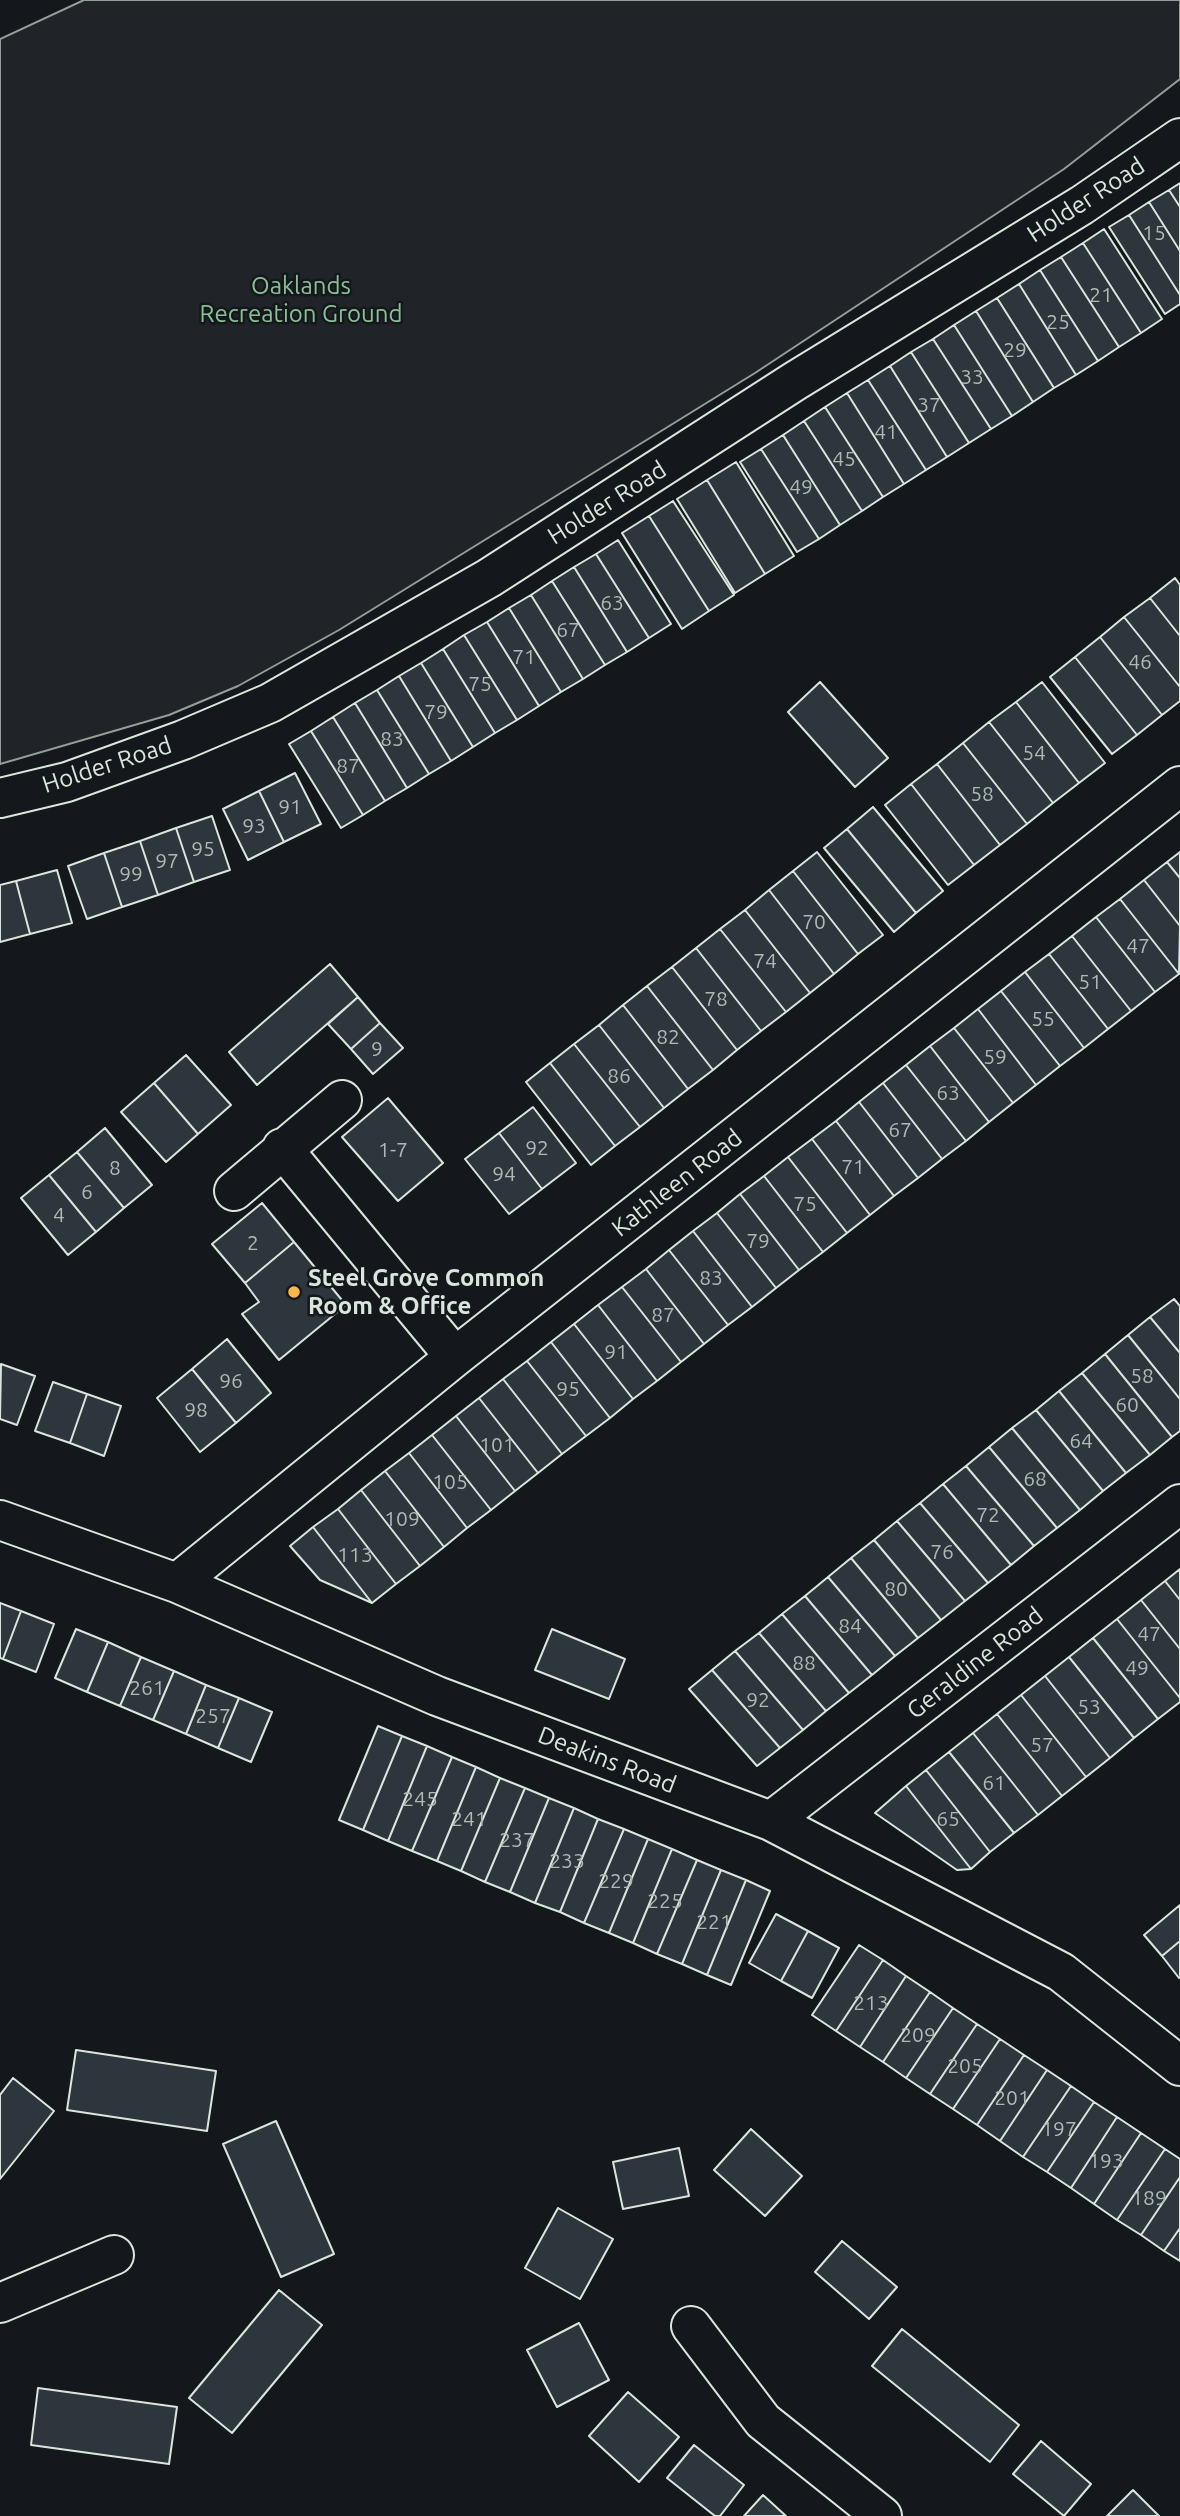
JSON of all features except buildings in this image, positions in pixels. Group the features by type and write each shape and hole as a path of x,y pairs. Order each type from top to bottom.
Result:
{"street":[{"name":"Holder Road","path":"0,798 67,782 183,740 270,703 489,578 795,382 1082,205 1180,138"},
{"name":"Kathleen Road","path":"177,1583 455,1357 1180,786"},
{"path":"234,1191 342,1100"},
{"path":"282,1149 455,1357"},
{"name":"Geraldine Road","path":"771,1821 1180,1504"},
{"name":"Deakins Road","path":"0,1520 177,1583 437,1696 771,1821 1061,1972 1180,2066"},
{"path":"0,2303 114,2255"},
{"path":"691,2326 763,2421 882,2516"}],"green space":[{"name":"Oaklands Recreation Ground","path":"84,0 1180,0 1180,79 1064,169 755,373 339,630 238,686 169,715 0,764 0,39"}],"place":[{"name":"Steel Grove Common Room & Office","path":"294,1292"}]}
